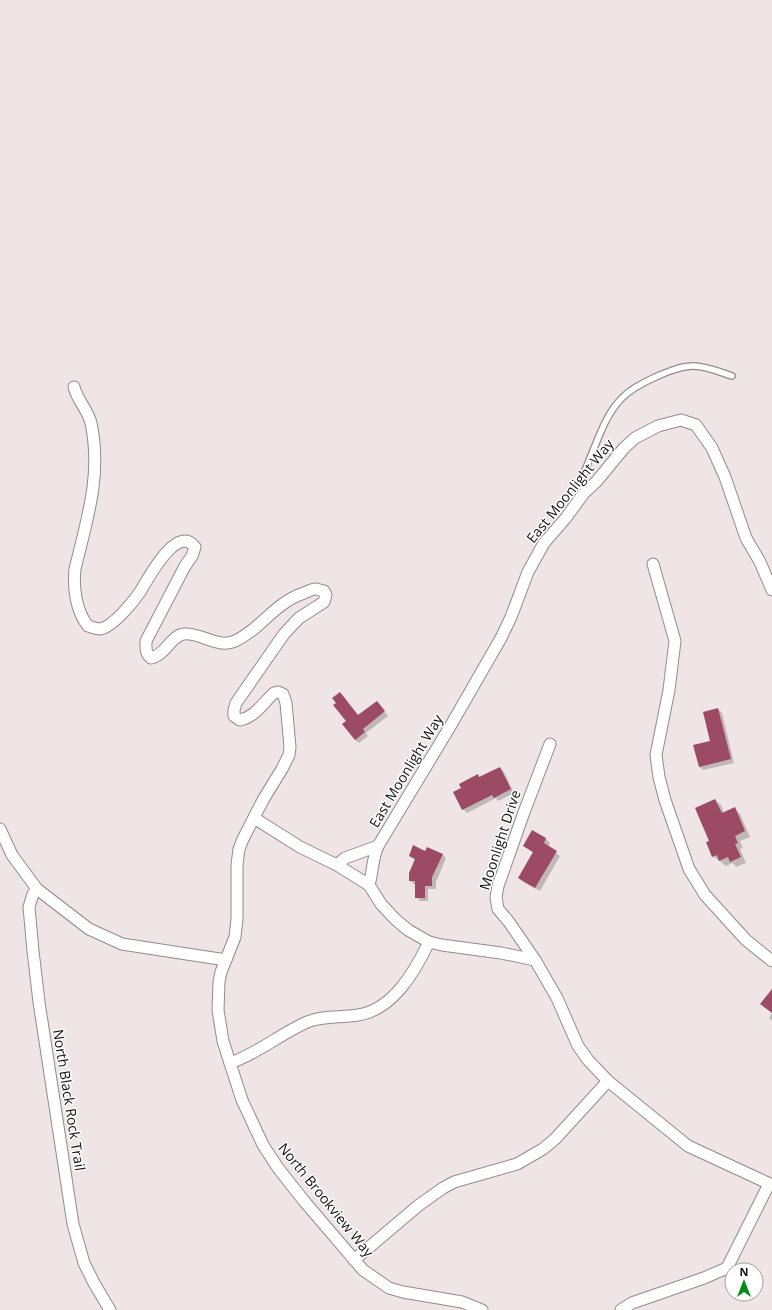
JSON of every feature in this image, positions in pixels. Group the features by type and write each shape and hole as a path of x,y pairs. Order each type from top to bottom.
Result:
{"street":[{"name":"North Brookview Way","path":"74,387 91,421 95,450 93,495 75,569 74,579 74,590 80,611 88,626 101,629 111,624 140,592 157,565 173,546 180,541 186,540 191,542 195,547 192,556 185,566 146,641 146,649 151,658 158,657 178,635 186,634 220,642 232,643 243,637 281,604 300,594 315,589 324,592 326,595 324,602 299,618 284,634 236,703 234,716 240,720 253,715 274,693 278,692 283,694 286,703 290,747 289,755 242,839 239,849 237,865 237,919 235,937 219,982 218,1010 223,1041 242,1100 263,1145 290,1184 363,1270 389,1288 403,1292 462,1302 482,1310"},
{"name":"East Moonlight Way","path":"369,885 372,875 374,854 378,846 451,725 501,638 511,617 528,572 544,543 565,519 584,493 596,482 624,448 635,438 658,426 681,420 696,424 712,448 725,477 746,538 760,562 772,590"},
{"path":"653,564 675,641 670,690 656,755 659,777 665,800 689,869 705,895 746,940 772,961"},
{"name":"Moonlight Drive","path":"550,744 498,886 496,897 498,909 509,922 535,960 556,998 578,1046 588,1060 608,1081 688,1146 771,1185"},
{"path":"254,818 300,847 338,865 369,885 381,904 395,919 408,930 429,942 501,953 535,960"},
{"path":"0,829 12,855 37,889 89,929 122,944 226,960"},
{"name":"East Moonlight Way","path":"338,865 345,858 378,846"},
{"name":"North Black Rock Trail","path":"37,889 33,894 29,907 33,951 39,1002 73,1224 84,1264 110,1310"},
{"path":"230,1063 241,1059 316,1018 368,1013 385,1004 407,980 429,942"},
{"path":"354,1260 419,1205 443,1188 454,1182 518,1164 543,1149 555,1139 608,1081"},
{"path":"620,1310 632,1303 704,1278 727,1268 771,1185"}],"lane":[{"path":"584,493 583,478 600,434 610,413 629,392 652,379 685,367 695,366 709,368 732,376"}],"building":[{"path":"340,692 358,715 377,701 385,711 363,729 365,732 355,740 342,724 346,721 333,705 336,703 332,698"},
{"path":"718,708 731,759 699,767 693,745 710,741 703,712"},
{"path":"500,767 511,789 494,798 492,795 462,810 453,792 461,788 459,784 478,774 479,777"},
{"path":"715,799 722,813 735,807 745,831 735,836 738,843 735,844 741,857 730,862 728,857 719,861 717,855 712,857 706,842 709,841 695,808"},
{"path":"532,830 546,838 544,843 557,851 535,888 518,878 533,852 523,846"},
{"path":"413,845 425,851 427,847 443,854 432,877 432,886 425,886 425,898 415,898 415,881 409,881 409,873 415,859 409,856"},
{"path":"772,989 772,1013 760,1004"}]}
